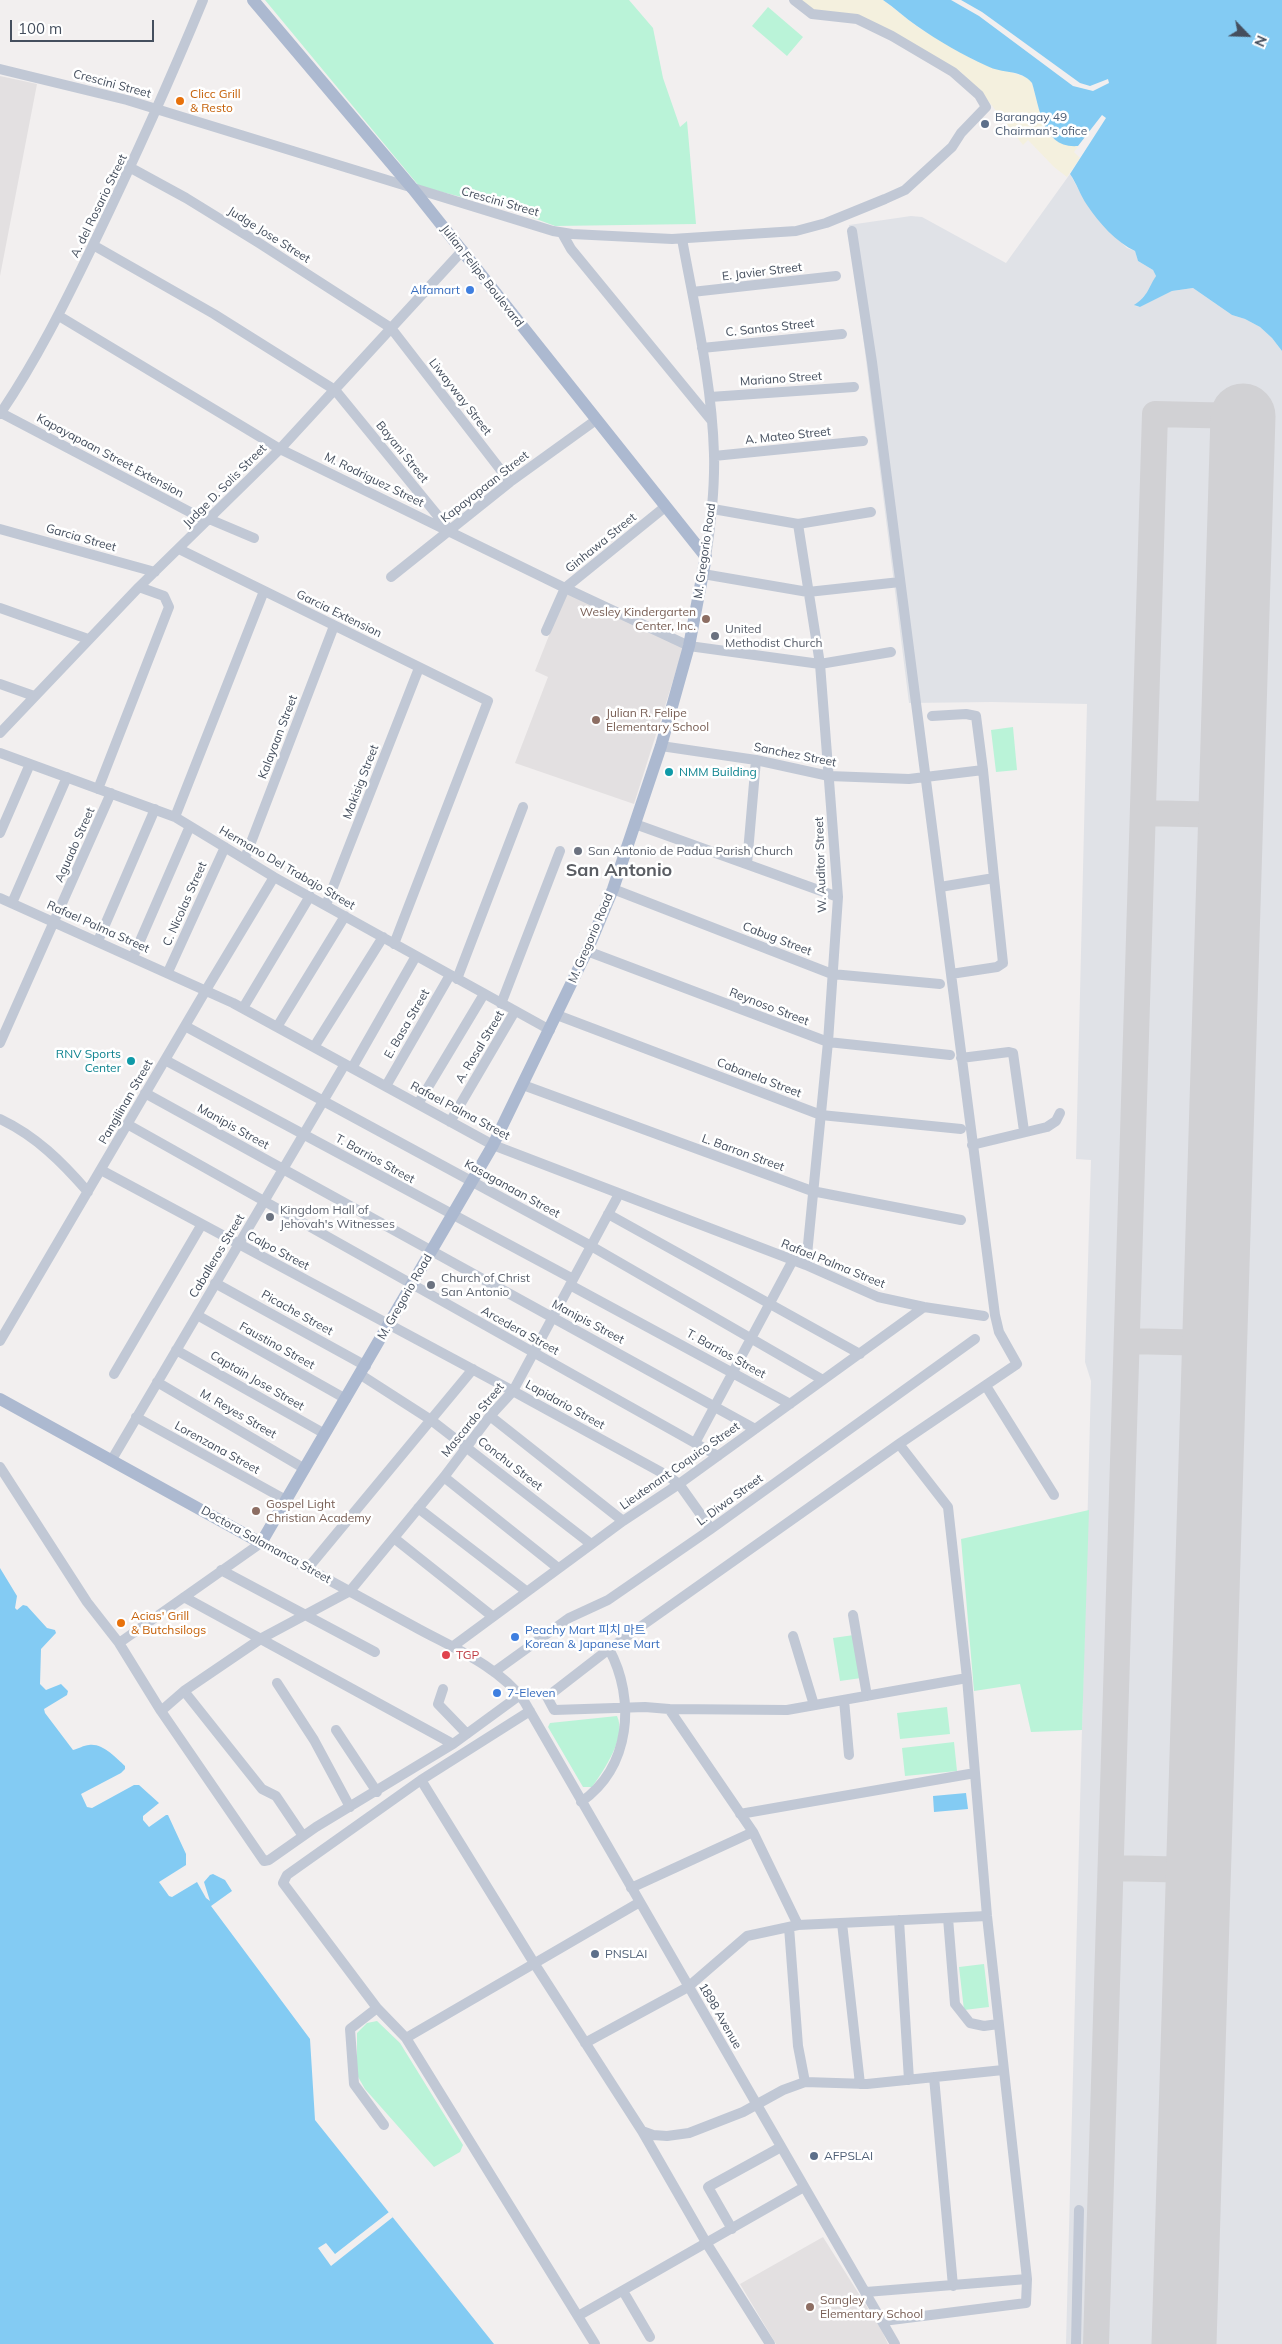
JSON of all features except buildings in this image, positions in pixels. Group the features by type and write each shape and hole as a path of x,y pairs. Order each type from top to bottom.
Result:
{"main road":[{"name":"Julian Felipe Boulevard","path":"253,0 463,250 706,557"},
{"name":"M. Gregorio Road","path":"261,1543 390,1325 493,1145 587,951 613,889 661,746 689,646 706,557"},
{"name":"Doctora Salamanca Street","path":"0,1399 261,1543"}],"street":[{"name":"A. del Rosario Street","path":"1,414 59,316 158,110 203,0"},
{"name":"Crescini Street","path":"0,69 80,88 158,110 562,233 682,239 787,232 826,223 905,190 952,147 986,107 978,94 953,72 892,36 858,19 812,14 794,0"},
{"name":"Judge Jose Street","path":"131,168 186,198 260,243 391,328"},
{"path":"852,231 872,362 995,1315 999,1332 1018,1364 899,1444 608,1648 547,1697 554,1710 625,1707 788,1710 967,1678"},
{"path":"562,233 571,249 712,421"},
{"name":"M. Gregorio Road","path":"682,239 702,348 712,421 714,456 713,509 706,557"},
{"name":"Bayani Street","path":"93,245 214,314 335,390 450,531"},
{"name":"Judge D. Solis Street","path":"0,733 139,587 280,449 463,250"},
{"name":"E. Javier Street","path":"692,292 836,276"},
{"name":"M. Rodriguez Street","path":"59,316 280,449 565,588 689,646 820,664 891,652"},
{"name":"Liwayway Street","path":"391,328 510,482"},
{"name":"C. Santos Street","path":"702,348 842,334"},
{"name":"Mariano Street","path":"710,397 854,386"},
{"name":"Kapayapaan Street Extension","path":"1,414 208,520 254,538"},
{"name":"Kapayapaan Street","path":"391,577 510,482 596,420"},
{"name":"A. Mateo Street","path":"714,456 864,441"},
{"name":"Ginhawa Street","path":"546,631 565,588 665,507"},
{"path":"713,509 798,524 872,512"},
{"name":"W. Auditor Street","path":"798,524 820,664 838,897 828,1042 806,1265"},
{"name":"Garcia Street","path":"0,529 155,572"},
{"name":"Garcia Extension","path":"179,549 488,701 394,944"},
{"path":"703,574 808,592 900,582"},
{"path":"98,789 169,608 164,596 139,587"},
{"path":"175,817 264,591"},
{"path":"0,608 88,640"},
{"name":"Kalayaan Street","path":"245,858 334,626"},
{"name":"Makisig Street","path":"326,905 419,668"},
{"path":"0,684 34,696"},
{"path":"932,716 966,714 976,716 1003,963 997,967 951,974"},
{"name":"Sanchez Street","path":"661,746 756,760 829,776 909,779 983,770"},
{"name":"Hermano Del Trabajo Street","path":"0,753 175,817 274,877 550,1030"},
{"path":"747,864 756,760"},
{"path":"0,833 30,764"},
{"path":"12,903 67,777"},
{"name":"Aguado Street","path":"0,1043 111,793"},
{"name":"E. Basa Street","path":"386,1086 454,977 523,807"},
{"path":"98,941 155,809"},
{"path":"635,824 838,897"},
{"path":"133,957 190,826"},
{"name":"C. Nicolas Street","path":"168,972 225,847"},
{"path":"502,1004 560,851"},
{"name":"Pangilinan Street","path":"0,1341 184,1026 274,877"},
{"path":"940,887 994,878"},
{"name":"Cabug Street","path":"613,889 832,974 940,984"},
{"path":"243,1008 310,896"},
{"name":"Rafael Palma Street","path":"0,898 168,972 243,1008 493,1145 806,1265 878,1297 924,1308 984,1316"},
{"path":"277,1027 345,916"},
{"path":"314,1047 383,937"},
{"name":"Reynoso Street","path":"587,951 828,1042 950,1055"},
{"name":"Caballeros Street","path":"111,1461 323,1101 348,1066 416,956"},
{"path":"418,1104 484,994"},
{"name":"A. Rosal Street","path":"450,1122 515,1011"},
{"name":"Cabanela Street","path":"557,1015 821,1115 961,1129"},
{"name":"Kasaganaan Street","path":"184,1026 591,1246 823,1380"},
{"path":"961,1058 1013,1053 1024,1131"},
{"name":"T. Barrios Street","path":"165,1060 304,1133 790,1404"},
{"name":"L. Barron Street","path":"523,1085 812,1191 961,1220"},
{"name":"Manipis Street","path":"146,1093 755,1429"},
{"path":"972,1145 1052,1125 1060,1113"},
{"path":"0,1119 20,1128 47,1148 88,1192"},
{"name":"Arcedera Street","path":"127,1124 718,1456"},
{"name":"Calpo Street","path":"101,1170 390,1325"},
{"name":"Mascardo Street","path":"350,1591 444,1478 490,1416 513,1391 619,1194"},
{"path":"608,1214 770,1302 860,1354"},
{"path":"114,1374 202,1224"},
{"path":"695,1443 793,1260"},
{"name":"Picache Street","path":"216,1283 363,1370"},
{"name":"Lieutenant Coquico Street","path":"452,1647 623,1521 679,1484 924,1308"},
{"name":"Faustino Street","path":"196,1315 346,1399"},
{"name":"Lapidario Street","path":"390,1325 668,1476 679,1484 711,1529"},
{"name":"L. Diwa Street","path":"494,1672 569,1618 608,1600 711,1529 975,1339"},
{"name":"Captain Jose Street","path":"176,1350 325,1434"},
{"path":"308,1568 473,1369"},
{"name":"Conchu Street","path":"363,1370 467,1447 591,1544"},
{"name":"M. Reyes Street","path":"157,1382 305,1469"},
{"path":"986,1386 1054,1495"},
{"path":"490,1416 623,1521"},
{"name":"Lorenzana Street","path":"136,1417 286,1500"},
{"path":"883,2321 1026,2303 1026,2279 987,1916 967,1678 948,1507 899,1444"},
{"path":"0,1466 87,1602 119,1643 161,1711 262,1860 269,1860 303,1836 377,1792 522,1698"},
{"path":"444,1478 558,1568"},
{"path":"418,1508 526,1591"},
{"path":"394,1538 492,1616"},
{"path":"119,1643 261,1543"},
{"name":"Doctora Salamanca Street","path":"261,1543 452,1647 494,1672 522,1698"},
{"path":"221,1570 376,1652"},
{"path":"161,1711 184,1691 262,1638 350,1591"},
{"path":"184,1597 453,1744"},
{"path":"853,1615 867,1696"},
{"path":"793,1636 814,1705"},
{"path":"581,1802 603,1784 610,1773 619,1754 624,1730 625,1707 619,1668 608,1648"},
{"path":"277,1683 314,1740 350,1807"},
{"path":"443,1689 438,1704 466,1734"},
{"path":"184,1691 262,1789 276,1796 303,1836"},
{"name":"1898 Avenue","path":"522,1698 895,2344"},
{"path":"844,1700 849,1755"},
{"path":"669,1709 753,1832 793,1926 798,2046 805,2082"},
{"path":"530,1711 422,1780 287,1875 283,1883 377,2008 406,2038 595,2344"},
{"path":"336,1730 377,1792"},
{"path":"740,1814 975,1773"},
{"path":"422,1780 534,1963 642,2131 707,2244 768,2343"},
{"path":"632,1888 753,1832"},
{"path":"406,2038 640,1902"},
{"path":"585,2042 688,1986 747,1936 793,1926 987,1916"},
{"path":"948,1918 955,2004 970,2023 984,2026 998,2024"},
{"path":"899,1920 909,2080"},
{"path":"842,1923 860,2084"},
{"path":"377,2008 350,2029 354,2084 384,2125"},
{"path":"642,2131 653,2135 667,2136 689,2133 757,2105 784,2090 805,2082 860,2084 1003,2070"},
{"path":"934,2077 954,2286"},
{"path":"732,2229 708,2186 781,2147"},
{"path":"578,2316 804,2187"},
{"path":"1076,2344 1079,2210"},
{"path":"866,2292 1026,2279"},
{"path":"623,2291 650,2337"}],"shaded area":[{"path":"0,76 37,84 0,276"},
{"path":"1070,174 1081,194 1121,242 1127,248 1135,251 1138,261 1153,270 1156,276 1151,289 1135,306 1140,307 1172,291 1193,288 1232,315 1260,327 1282,351 1282,2344 1066,2344 1091,1381 1085,1362 1091,1160 1076,1159 1087,704 909,703 849,225 911,216 922,217 1006,263"},
{"name":"Julian R. Felipe Elementary School","path":"567,590 684,646 634,804 515,763 548,677 535,671"},
{"name":"Sangley Elementary School","path":"823,2237 881,2329 888,2344 776,2344 740,2284"}],"green space":[{"path":"265,0 629,0 653,28 663,78 680,127 687,121 696,224 555,226 515,211 419,186"},
{"path":"768,7 803,37 787,56 752,26"},
{"path":"1013,727 1017,770 996,772 991,730"},
{"path":"1089,1510 1082,1730 1031,1732 1020,1684 974,1691 961,1539"},
{"path":"854,1635 861,1678 840,1681 833,1638"},
{"path":"947,1707 950,1734 900,1739 897,1713"},
{"path":"617,1716 619,1734 613,1753 592,1787 583,1787 548,1727 550,1723"},
{"path":"954,1742 957,1771 905,1776 902,1748"},
{"path":"984,1964 989,2007 964,2010 959,1967"},
{"path":"377,2021 400,2043 463,2145 460,2152 434,2167 365,2089 357,2075 357,2033 367,2023"}],"sand":[{"path":"798,0 883,0 919,28 974,60 1028,78 1032,83 1043,125 1055,140 1072,146 1078,146 1074,152 1080,158 1067,177 1054,167 1028,140 1023,145 990,103 961,72 882,27 815,10"}],"water":[{"path":"883,0 1282,0 1282,351 1260,327 1232,315 1193,288 1172,291 1140,307 1134,305 1145,295 1156,276 1153,270 1138,261 1135,251 1115,237 1097,219 1070,174 1106,118 1102,115 1078,146 1066,145 1057,141 1045,125 1032,83 1028,79 978,62 925,32"},
{"path":"0,1568 17,1596 15,1608 17,1610 23,1605 27,1606 47,1628 55,1630 56,1633 41,1649 40,1684 46,1690 61,1684 68,1691 67,1695 44,1709 45,1713 73,1750 87,1745 99,1746 125,1766 121,1773 81,1794 87,1807 92,1808 134,1785 139,1785 159,1803 143,1816 143,1820 149,1827 168,1815 186,1854 186,1865 159,1882 169,1896 172,1897 197,1882 206,1898 210,1901 204,1882 213,1874 225,1880 232,1891 211,1906 310,2039 315,2120 494,2344 0,2344"},
{"path":"966,1793 968,1809 934,1812 933,1796"}],"pier":[{"path":"951,0 961,0 982,12 1080,83 1090,86 1108,79 1109,83 1093,91 1073,86 979,16"},
{"path":"389,2212 393,2217 331,2266 318,2248 326,2243 335,2254"}],"taxiway":[{"path":"1096,2344 1155,414 1243,416"},
{"path":"1143,813 1231,815"},
{"path":"1127,1341 1215,1343"},
{"path":"1111,1868 1199,1870"}],"runway":[{"path":"1184,2344 1243,416"}],"place":[{"name":"Clicc Grill & Resto","path":"180,101"},
{"name":"Barangay 49 Chairman's ofice","path":"985,124"},
{"name":"Alfamart","path":"470,290"},
{"name":"Wesley Kindergarten Center, Inc.","path":"706,619"},
{"name":"United Methodist Church","path":"715,636"},
{"name":"Julian R. Felipe Elementary School","path":"596,720"},
{"name":"NMM Building","path":"669,772"},
{"name":"San Antonio de Padua Parish Church","path":"578,851"},
{"name":"RNV Sports Center","path":"131,1061"},
{"name":"Kingdom Hall of Jehovah's Witnesses","path":"270,1217"},
{"name":"Church of Christ San Antonio","path":"431,1285"},
{"name":"Gospel Light Christian Academy","path":"256,1511"},
{"name":"Acias' Grill & Butchsilogs","path":"121,1623"},
{"name":"Peachy Mart 피치 마트 Korean & Japanese Mart","path":"515,1637"},
{"name":"TGP","path":"446,1655"},
{"name":"7-Eleven","path":"497,1693"},
{"name":"PNSLAI","path":"595,1954"},
{"name":"AFPSLAI","path":"814,2156"},
{"name":"Sangley Elementary School","path":"810,2307"}],"district":[{"name":"San Antonio","path":"619,871"}]}
